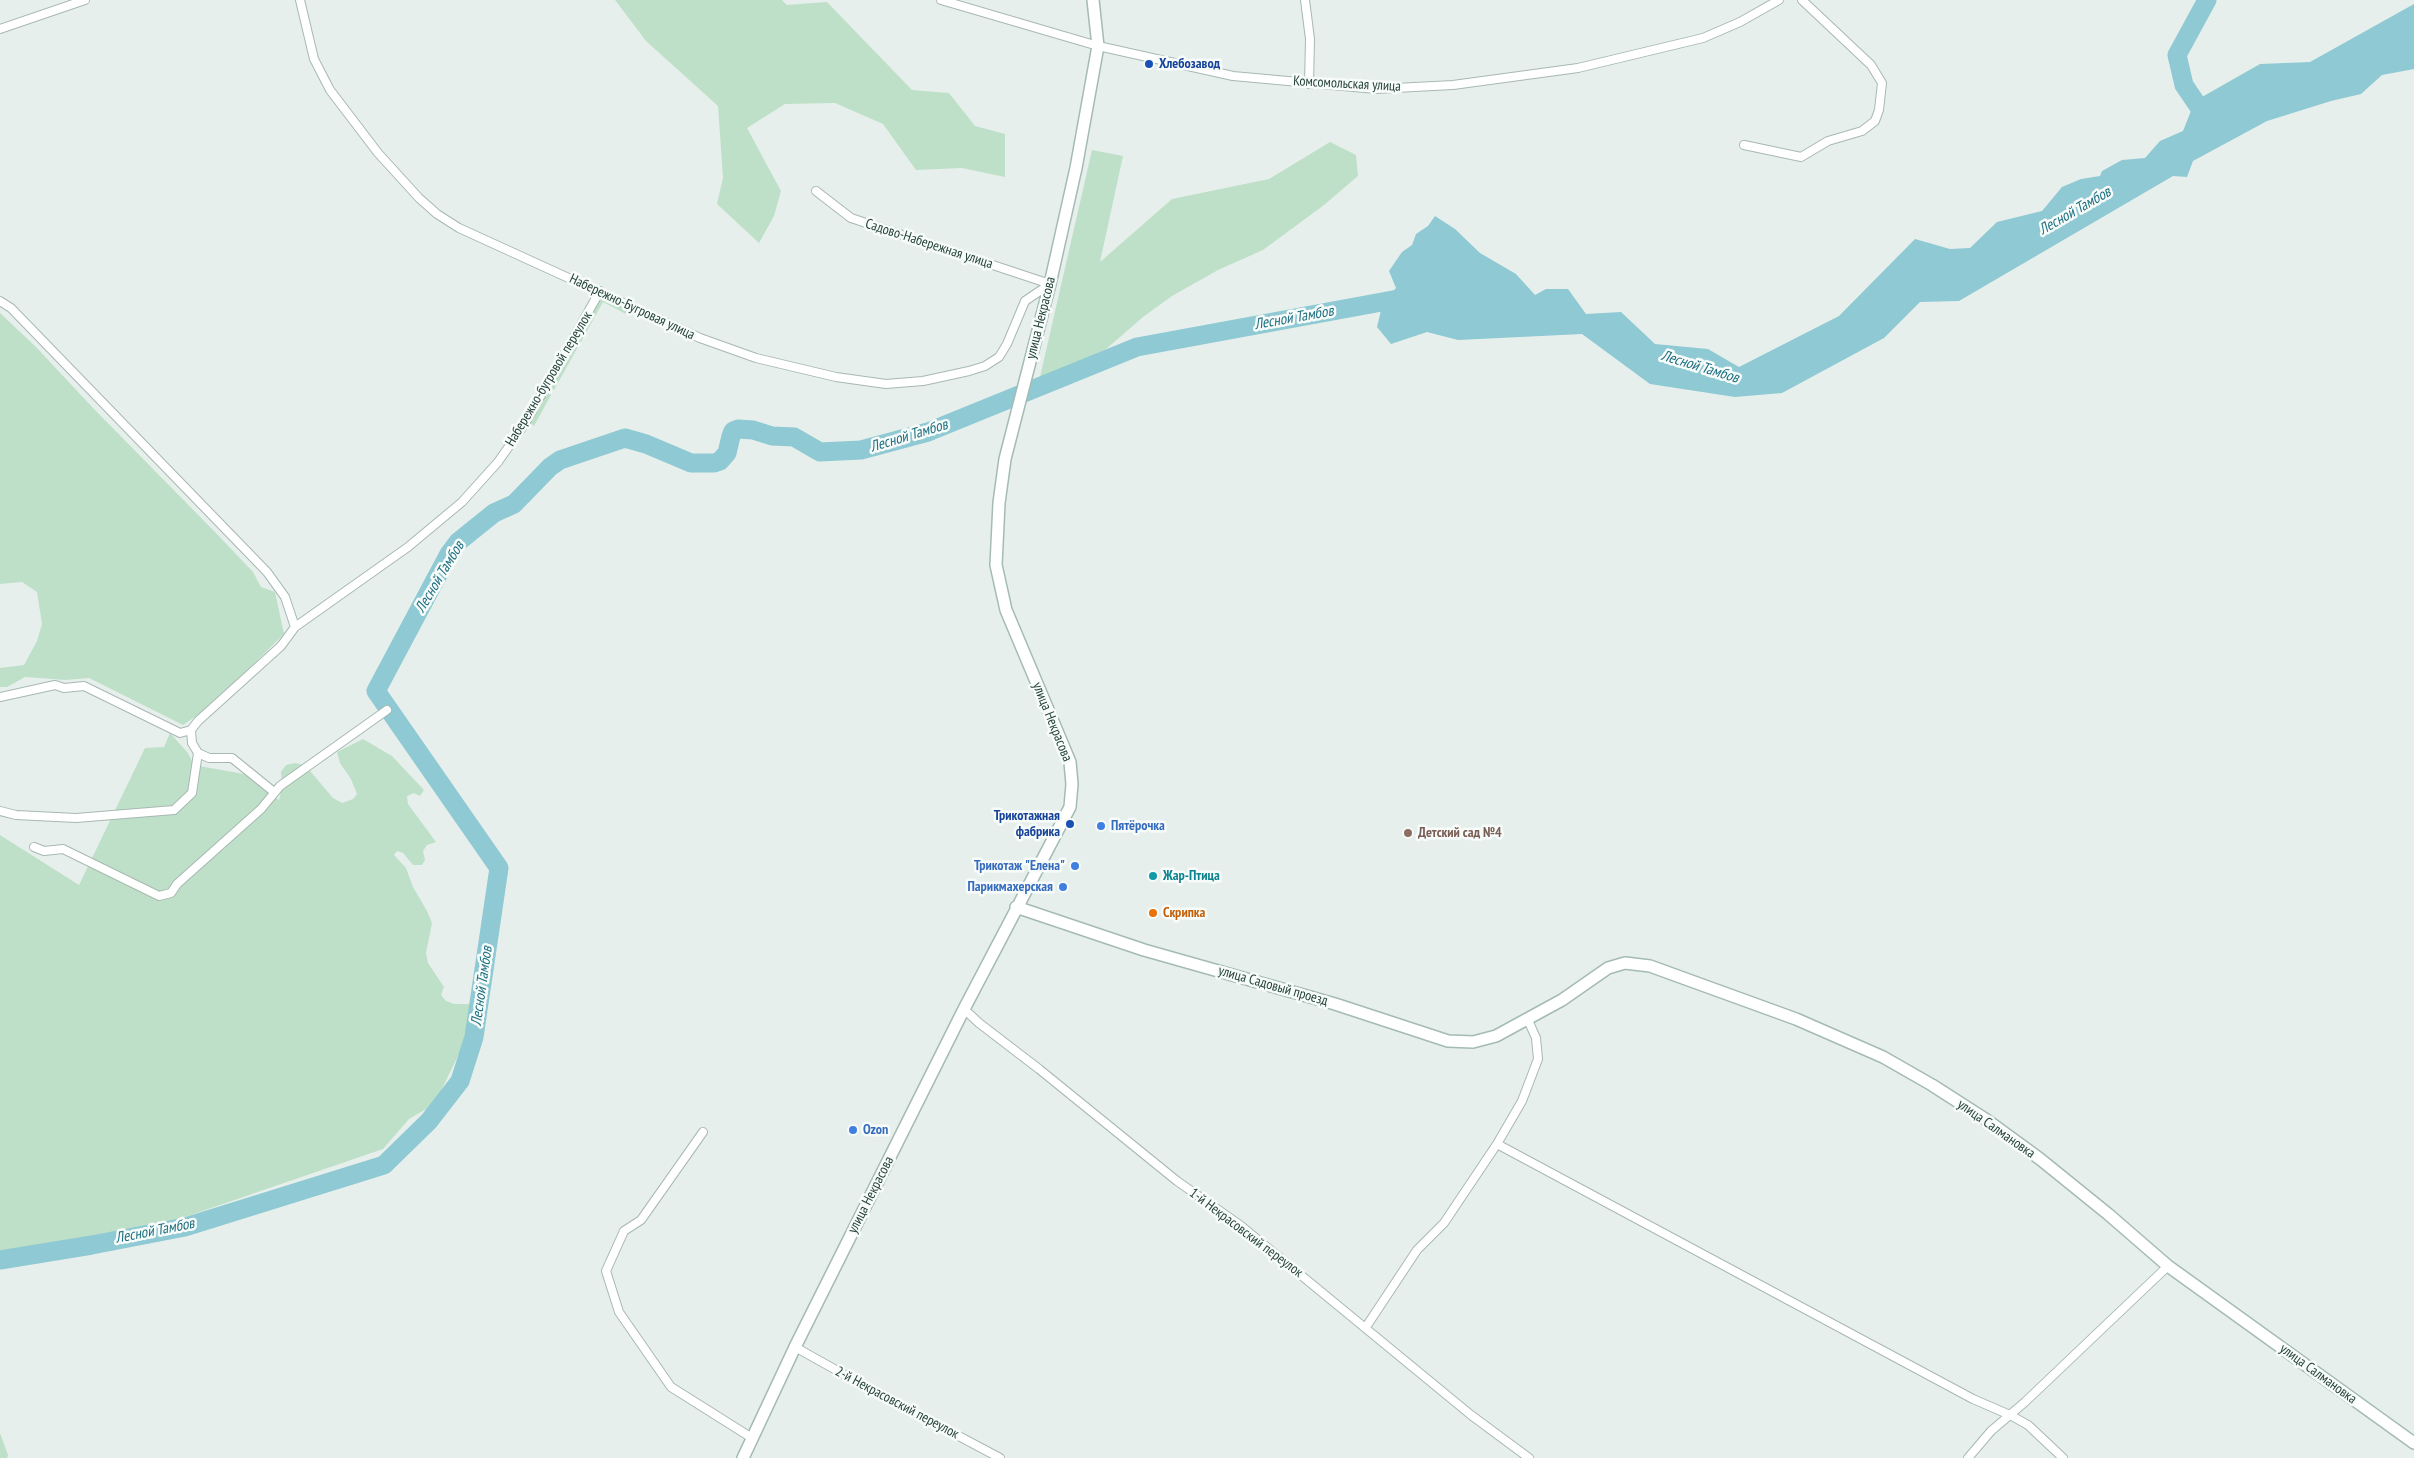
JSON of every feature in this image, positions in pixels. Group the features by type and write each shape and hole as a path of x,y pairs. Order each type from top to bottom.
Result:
{"street":[{"path":"0,29 85,0"},
{"name":"Набережно-Бугровая улица","path":"300,0 308,40 320,73 344,110 419,198 459,228 700,338 756,358 836,377 886,384 923,381 985,366 999,357 1007,344 1025,301 1050,284"},
{"name":"Комсомольская улица","path":"941,0 1098,46 1233,76 1309,84 1376,88 1453,85 1578,68 1703,38 1740,22 1779,0"},
{"name":"улица Некрасова","path":"742,1458 795,1347 964,1008 1070,807 1072,784 1070,762 1006,610 996,565 999,503 1005,459 1050,284 1076,168 1098,46 1093,0"},
{"path":"1305,0 1310,39 1309,84"},
{"path":"1744,145 1801,157 1828,141 1862,131 1875,121 1879,110 1882,83 1871,65 1802,0"},
{"name":"Садово-Набережная улица","path":"816,191 850,218 1050,284"},
{"name":"Набережно-бугровой переулок","path":"191,730 198,721 281,646 295,627 408,547 462,502 498,462 524,425 600,291"},
{"path":"0,301 12,308 267,572 285,597 295,627"},
{"path":"0,697 55,684 64,688 84,686 180,733 191,730 192,743 198,753 208,758 232,758 274,792"},
{"path":"34,847 44,850 63,849 159,896 171,893 177,884 261,809 280,786 387,710"},
{"path":"0,811 16,815 76,818 174,810 192,793 198,753"},
{"name":"улица Садовый проезд","path":"1016,908 1144,950 1335,1004 1448,1041 1463,1043 1485,1040 1528,1020"},
{"name":"улица Салмановка","path":"1528,1020 1562,1000 1608,968 1634,963 1650,966 1796,1019 1883,1057 1980,1116 2040,1159 2168,1266 2414,1443"},
{"name":"1-й Некрасовский переулок","path":"964,1008 979,1023 1177,1181 1240,1225 1471,1415 1529,1458"},
{"path":"1366,1327 1417,1250 1444,1223 1497,1144 1526,1094 1536,1068 1538,1051 1536,1038 1528,1020"},
{"path":"703,1132 641,1220 624,1231 606,1271 619,1312 671,1387 752,1438"},
{"path":"1497,1144 1973,1399 2010,1415 2028,1425 2064,1458"},
{"path":"1968,1458 1991,1431 2168,1266"},
{"name":"2-й Некрасовский переулок","path":"795,1347 1000,1458"}],"green space":[{"path":"615,0 782,0 787,5 827,2 912,90 949,93 975,126 1005,134 1005,177 962,168 916,170 883,124 835,103 785,104 747,128 781,191 774,216 759,243 717,204 723,178 718,106 646,41"},
{"path":"1330,142 1356,155 1358,176 1324,205 1263,250 1218,270 1172,296 1143,317 1105,350 1040,377 1092,150 1123,156 1100,262 1172,199 1269,179"},
{"path":"603,299 628,310 626,314 603,302 554,390 548,387 598,302"},
{"path":"0,313 36,347 214,531 253,572 261,587 275,592 284,634 226,691 202,712 183,725 89,678 66,680 25,677 7,687 0,687 0,668 24,665 37,641 42,624 37,592 22,582 0,584"},
{"path":"546,392 551,395 534,426 528,422"},
{"path":"170,733 188,753 194,765 249,775 279,800 282,787 281,772 286,765 295,763 305,765 333,798 342,803 353,799 357,794 351,779 340,763 337,752 363,739 392,756 424,790 420,796 414,793 407,796 408,804 436,842 427,845 423,851 425,860 422,865 413,865 403,853 397,851 394,855 406,868 413,887 432,923 426,953 428,963 444,987 441,995 446,1001 454,1004 483,1004 439,1095 428,1108 409,1119 383,1149 86,1251 0,1260 0,835 79,885 145,748 164,747"},
{"path":"0,1433 8,1455 7,1458 0,1458"}],"water":[{"path":"2414,4 2414,69 2382,75 2361,94 2331,101 2267,121 2193,161 2187,177 2173,176 1959,301 1920,302 1884,338 1782,393 1735,397 1650,384 1582,334 1458,340 1427,332 1391,344 1377,327 1383,302 1396,288 1389,271 1402,252 1412,245 1416,234 1428,226 1435,216 1455,229 1480,253 1516,274 1535,295 1546,289 1568,289 1586,314 1621,312 1655,344 1708,349 1739,367 1839,316 1915,239 1950,249 1970,248 1997,222 2042,211 2062,187 2081,179 2100,176 2102,171 2122,160 2145,158 2160,141 2183,131 2195,101 2260,64 2310,62"}],"waterway":[{"path":"2207,0 2177,55 2184,85 2209,122"},
{"name":"Лесной Тамбов","path":"0,1260 185,1227 384,1165 429,1121 460,1081 474,1037 499,868 376,691 449,554 458,542 494,513 514,504 550,467 560,460 625,438 646,444 691,463 714,463 720,461 727,453 733,431 738,429 753,430 772,436 794,437 820,452 861,450 928,432 1137,347 1409,297"}],"place":[{"name":"Хлебозавод","path":"1149,64"},
{"name":"Трикотажная фабрика","path":"1070,824"},
{"name":"Пятёрочка","path":"1101,826"},
{"name":"Детский сад №4","path":"1408,833"},
{"name":"Трикотаж \"Елена\"","path":"1075,866"},
{"name":"Жар-Птица","path":"1153,876"},
{"name":"Парикмахерская","path":"1063,887"},
{"name":"Скрипка","path":"1153,913"},
{"name":"Ozon","path":"853,1130"}]}
